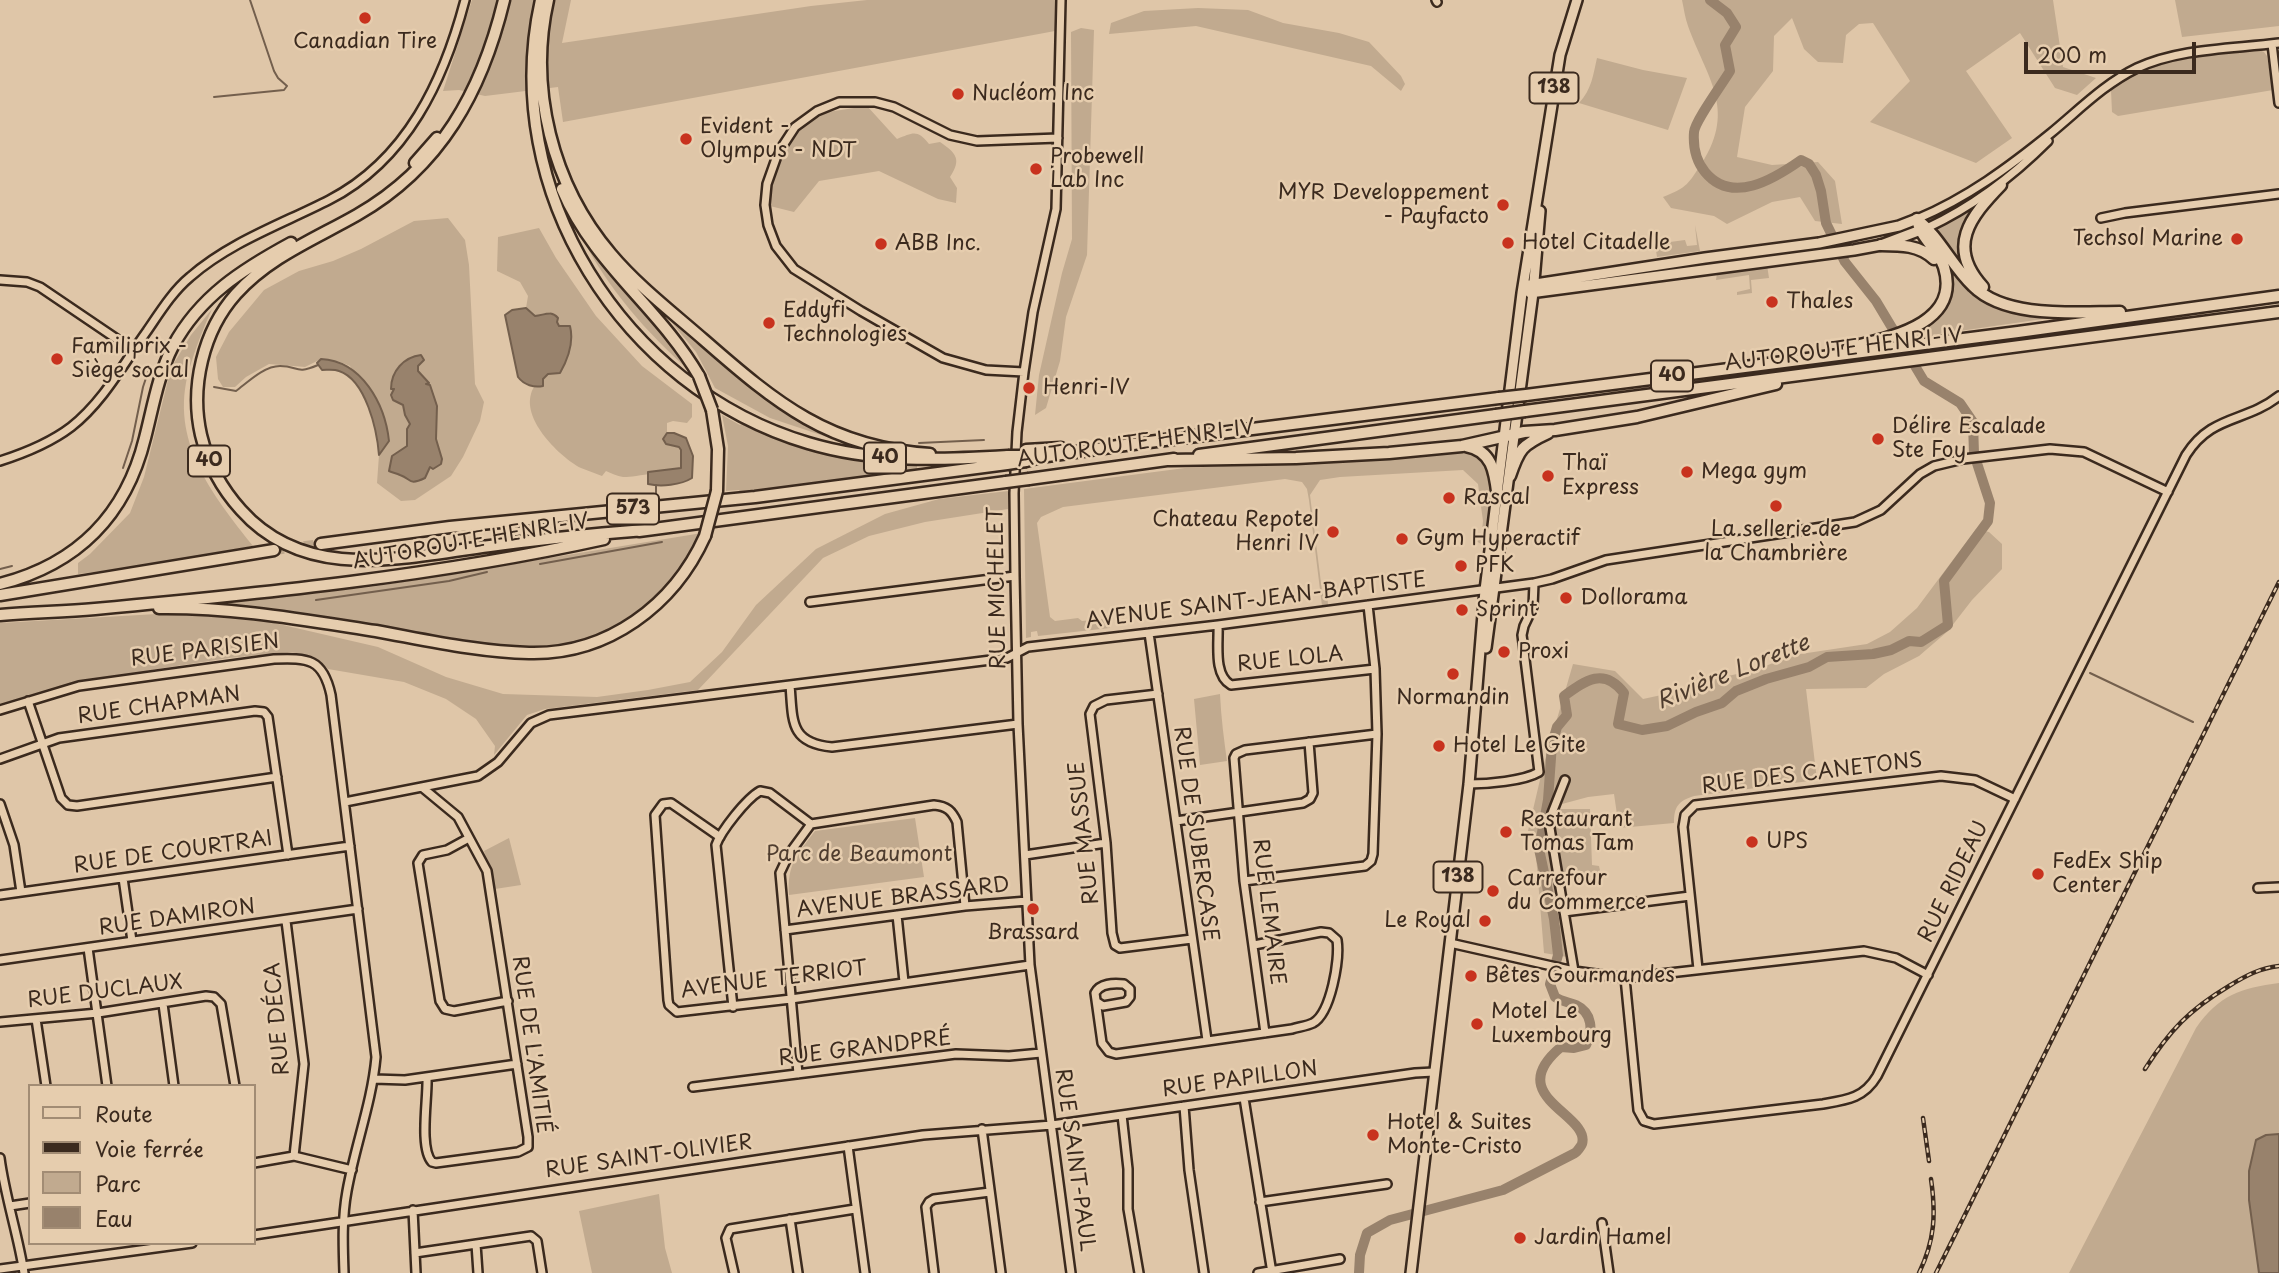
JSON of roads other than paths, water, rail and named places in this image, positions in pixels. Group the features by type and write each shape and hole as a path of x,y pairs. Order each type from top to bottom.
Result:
{"highway":[{"name":"40","path":"504,0 487,61 454,126 433,154 399,186 358,214 272,262 227,305 205,351 198,385 199,428 209,462 226,492 258,526 299,550 336,559 377,560 559,537 645,530"},
{"name":"40","path":"543,2 534,53 533,86 539,143 553,195 580,258 608,303 648,349 684,379 718,402 767,428 807,443 874,457 926,460 1007,457"},
{"path":"92,609 170,608 244,612 491,649 546,653 603,639 634,623 684,575 705,536 717,491 718,449 712,410 699,376 679,344 598,252 579,223 560,184 547,145 540,111 538,69 543,2"},
{"path":"543,2 541,61 544,102 552,143 578,207 602,243 626,270 752,382 783,405 819,426 864,443 897,450 1007,457 1125,445"},
{"path":"0,584 44,569 68,554 93,535 114,511 135,471 166,362 184,329 212,295 247,268 353,211 396,181 418,160 465,105"},
{"path":"2001,185 1969,225 1965,234 1965,257 1976,280 1984,289 2017,307"},
{"path":"1817,356 1907,331 1931,317 1938,309 1945,292 1945,274 1917,219"},
{"path":"1923,229 1973,286 1989,298 2042,311 2148,313"},
{"path":"1881,245 1902,245 1923,250 1945,274"},
{"name":"AUTOROUTE HENRI-IV","path":"1026,455 1040,457 2279,296"},
{"name":"AUTOROUTE HENRI-IV","path":"0,615 275,592 421,572 561,548 645,530 2279,312"},
{"name":"40","path":"2205,323 2279,319"},
{"path":"1170,460 1296,458 1462,446 1516,434 1637,417 1814,374"},
{"path":"1510,476 1519,452 1534,439 1555,430"},
{"path":"1462,446 1473,447 1483,453 1493,466 1498,499"},
{"name":"AUTOROUTE HENRI-IV","path":"321,544 463,525 755,497 1007,457"},
{"path":"0,594 274,550"}],"main road":[{"name":"138","path":"1411,1273 1469,785 1504,437 1522,289 1560,55 1577,0"},
{"name":"138","path":"1490,589 1510,476 1534,290 1541,178"},
{"path":"1534,290 1566,279 1819,243 1917,219"},
{"path":"1522,289 1534,290 1854,250 1881,245 1923,229"},
{"path":"1535,267 1541,275 1566,279"}],"street":[{"path":"0,461 25,453 72,426 100,397 162,309 188,278 229,249 332,198 360,180 387,155 423,111 432,94 449,57 465,0"},
{"name":"RUE MICHELET","path":"1041,1052 1030,965 1018,724 1014,493 1017,432 1033,312 1056,209 1061,0"},
{"path":"1917,219 1968,195 2118,79 2154,62 2180,55 2275,44 2279,103"},
{"path":"1024,373 986,370 943,358 861,311 794,268 780,252 768,225 765,205 767,184 778,153 795,127 817,111 839,102 875,102 894,107 950,135 978,141 1058,138"},
{"path":"1923,229 1960,211 2001,185 2076,113"},
{"path":"2101,218 2279,194"},
{"path":"0,280 27,282 40,287 133,350"},
{"name":"RUE RIDEAU","path":"1625,978 1638,1110 1644,1121 1654,1124 1849,1100 1863,1093 1877,1076 2186,455 2200,436 2219,424 2264,406 2279,396"},
{"name":"AVENUE SAINT-JEAN-BAPTISTE","path":"345,802 423,788 484,773 498,762 525,728 537,719 549,715 1007,658 1028,647 1534,583 1606,559 1855,522 1881,510 1926,469 1963,459 2050,449 2072,450 2099,458 2168,492"},
{"path":"810,602 1014,576"},
{"path":"1469,785 1520,778 1539,772 1522,635 1533,607 1534,583"},
{"path":"1244,881 1365,866 1371,861 1377,734 1376,669 1368,605"},
{"name":"RUE LOLA","path":"1218,625 1220,671 1231,685 1376,669"},
{"name":"RUE DE SUBERCASE","path":"1149,633 1207,1040"},
{"name":"RUE PARISIEN","path":"0,710 79,686 274,659 297,658 308,661 327,677 376,1057 374,1079 352,1170 343,1222 344,1273"},
{"path":"790,684 796,729 801,738 820,746 832,747 1018,724"},
{"name":"RUE MASSUE","path":"1158,694 1106,700 1094,706 1090,714 1107,843 1112,933 1115,945 1120,948 1192,939"},
{"path":"28,701 61,798 72,806 277,777"},
{"name":"RUE CHAPMAN","path":"0,758 67,737 264,712 268,718 288,855"},
{"path":"1176,821 1310,800 1313,793 1309,742 1377,734"},
{"name":"RUE LEMAIRE","path":"1265,1032 1244,881 1234,764 1236,754 1245,750 1309,742"},
{"name":"RUE DES CANETONS","path":"1698,969 1683,821 1689,809 1695,805 1941,776 1975,780 2015,799"},
{"path":"1565,780 1552,813 1550,828 1574,971"},
{"name":"RUE DE L'AMITIÉ","path":"423,788 458,817 487,871 529,1143 524,1151 432,1162 427,1155 424,1135 427,1078"},
{"path":"733,1007 716,845 751,797 760,791 770,793 811,824"},
{"name":"AVENUE TERRIOT","path":"720,837 671,803 663,804 655,815 669,1005 677,1012 733,1007 1030,965"},
{"path":"0,804 15,845 21,892"},
{"path":"798,1074 780,873 789,854 811,824 934,805 944,806 953,813 957,822 965,906"},
{"path":"469,838 447,850 423,855 418,863 440,1001 445,1009 454,1011 508,1001"},
{"path":"1025,855 1107,843"},
{"name":"RUE DE COURTRAI","path":"0,895 350,846"},
{"path":"123,878 131,941"},
{"path":"2258,888 2279,887"},
{"path":"1564,912 1690,896"},
{"name":"AVENUE BRASSARD","path":"785,930 965,906 1027,901"},
{"name":"RUE DAMIRON","path":"0,960 358,909"},
{"path":"897,915 904,982"},
{"name":"RUE DÉCA","path":"286,921 304,1064 293,1156"},
{"path":"1097,1002 1103,1006 1126,1002 1130,997 1130,989 1121,983 1101,986 1095,993 1102,1043 1112,1053 1120,1054 1292,1029 1313,1023 1319,1017 1329,996 1337,966 1338,946 1333,936 1321,932 1254,945"},
{"path":"1450,943 1574,971 1625,978 1864,951 1896,958 1928,975"},
{"path":"88,948 107,1084"},
{"name":"RUE DUCLAUX","path":"0,1022 98,1013 214,997 220,1004 235,1084"},
{"path":"163,1004 174,1084"},
{"path":"36,1019 46,1084"},
{"name":"RUE GRANDPRÉ","path":"693,1087 957,1054 1009,1056 1041,1052"},
{"name":"RUE SAINT-PAUL","path":"1041,1052 1071,1273"},
{"path":"374,1079 392,1081 427,1078 517,1064"},
{"name":"RUE PAPILLON","path":"1052,1125 1434,1072"},
{"path":"1244,1098 1272,1272"},
{"path":"1184,1106 1189,1170 1203,1273"},
{"path":"1122,1115 1128,1169 1128,1209 1139,1273"},
{"name":"RUE SAINT-OLIVIER","path":"256,1234 923,1135 1052,1125"},
{"path":"982,1129 1001,1273"},
{"path":"848,1146 865,1273"},
{"path":"256,1163 293,1156 352,1170"},
{"path":"0,1158 24,1269"},
{"path":"1260,1202 1387,1184"},
{"path":"934,1273 926,1206 934,1199 990,1192"},
{"path":"10,1206 28,1203"},
{"path":"734,1273 726,1238 730,1228 855,1209"},
{"path":"413,1210 416,1273"},
{"path":"790,1219 798,1273"},
{"path":"1602,1223 1609,1273"},
{"path":"415,1253 531,1236 537,1241 542,1273"},
{"path":"475,1244 478,1273"},
{"path":"129,1245 130,1252"},
{"path":"0,1269 24,1269 178,1245"},
{"path":"1258,1273 1340,1259"}],"water":[{"path":"526,308 535,316 553,314 558,318 559,326 570,326 571,344 566,362 560,373 548,374 543,379 543,386 529,385 518,377 505,315 512,310"},
{"path":"421,355 424,360 418,366 418,371 429,383 426,384 430,385 437,406 436,439 442,459 441,464 433,469 430,467 425,478 413,482 389,471 392,456 407,446 407,429 410,424 403,405 393,400 391,395 394,389 391,389 393,376 400,366"},
{"path":"321,359 348,367 369,387 377,399 389,441 379,455 373,420 363,395 348,376 337,370 322,370 317,363"},
{"path":"667,433 686,438 693,456 692,478 671,485 648,484 648,472 681,468 681,450 666,444 663,439"},
{"path":"2279,1134 2279,1273 2259,1273 2249,1200 2249,1171 2256,1140 2266,1135"}],"waterway":[{"path":"214,97 284,90 287,86 274,71 250,0"},
{"name":"Rivière Lorette","path":"1359,1273 1360,1255 1367,1233 1390,1220 1503,1190 1575,1153 1582,1144 1581,1133 1552,1103 1544,1092 1540,1079 1545,1064 1561,1047 1586,1045 1590,1034 1586,1013 1582,1008 1555,997 1550,984 1558,955 1554,919 1539,849 1548,800 1552,744 1557,727 1567,715 1564,696 1587,681 1602,678 1609,680 1624,693 1618,724 1642,730 1667,726 1722,703 1736,691 1809,667 1827,657 1873,654 1891,650 1909,641 1921,642 1948,625 1944,581 1988,521 1990,503 1974,454 1973,422 1960,403 1924,381 1876,301 1845,262 1826,223 1821,191 1809,164 1801,160 1766,181 1740,188 1716,182 1699,163 1694,132 1730,71 1725,45 1736,27 1727,13 1710,0"},
{"path":"214,387 236,391 256,375 274,367 286,366 301,370 318,365"},
{"path":"123,468 148,372"},
{"path":"919,443 984,440"},
{"path":"656,485 656,493"},
{"path":"540,564 662,542"},
{"path":"0,569 12,566"},
{"path":"316,600 449,581 487,572"},
{"path":"2090,673 2193,722"}],"tunnel":[{"path":"274,550 321,544"}],"railway":[{"path":"1936,1273 2279,582"},
{"path":"2145,1069 2172,1032 2191,1013 2247,976 2279,966"},
{"path":"1923,1118 1929,1161"},
{"path":"1919,1273 1933,1227 1931,1179"}],"place":[{"name":"Canadian Tire","path":"365,18"},
{"name":"Nucléom Inc","path":"958,94"},
{"name":"Evident - Olympus - NDT","path":"686,139"},
{"name":"Probewell Lab Inc","path":"1036,169"},
{"name":"MYR Developpement - Payfacto","path":"1503,205"},
{"name":"Techsol Marine","path":"2237,239"},
{"name":"Hotel Citadelle","path":"1508,243"},
{"name":"ABB Inc.","path":"881,244"},
{"name":"Thales","path":"1772,302"},
{"name":"Eddyfi Technologies","path":"769,323"},
{"name":"Familiprix - Siège social","path":"57,359"},
{"name":"Henri-IV","path":"1029,388"},
{"name":"Délire Escalade Ste Foy","path":"1878,439"},
{"name":"Mega gym","path":"1687,472"},
{"name":"Thaï Express","path":"1548,476"},
{"name":"Rascal","path":"1449,498"},
{"name":"La sellerie de la Chambrière","path":"1776,506"},
{"name":"Chateau Repotel Henri IV","path":"1333,532"},
{"name":"Gym Hyperactif","path":"1402,539"},
{"name":"PFK","path":"1461,566"},
{"name":"Dollorama","path":"1566,598"},
{"name":"Sprint","path":"1462,610"},
{"name":"Proxi","path":"1504,652"},
{"name":"Normandin","path":"1453,674"},
{"name":"Hotel Le Gite","path":"1439,746"},
{"name":"Restaurant Tomas Tam","path":"1506,832"},
{"name":"UPS","path":"1752,842"},
{"name":"FedEx Ship Center","path":"2038,874"},
{"name":"Carrefour du Commerce","path":"1493,891"},
{"name":"Brassard","path":"1033,909"},
{"name":"Le Royal","path":"1485,921"},
{"name":"Bêtes Gourmandes","path":"1471,976"},
{"name":"Motel Le Luxembourg","path":"1477,1024"},
{"name":"Hotel & Suites Monte-Cristo","path":"1373,1135"},
{"name":"Jardin Hamel","path":"1520,1238"}],"park label":[{"name":"Parc de Beaumont","path":"859,855"}]}
